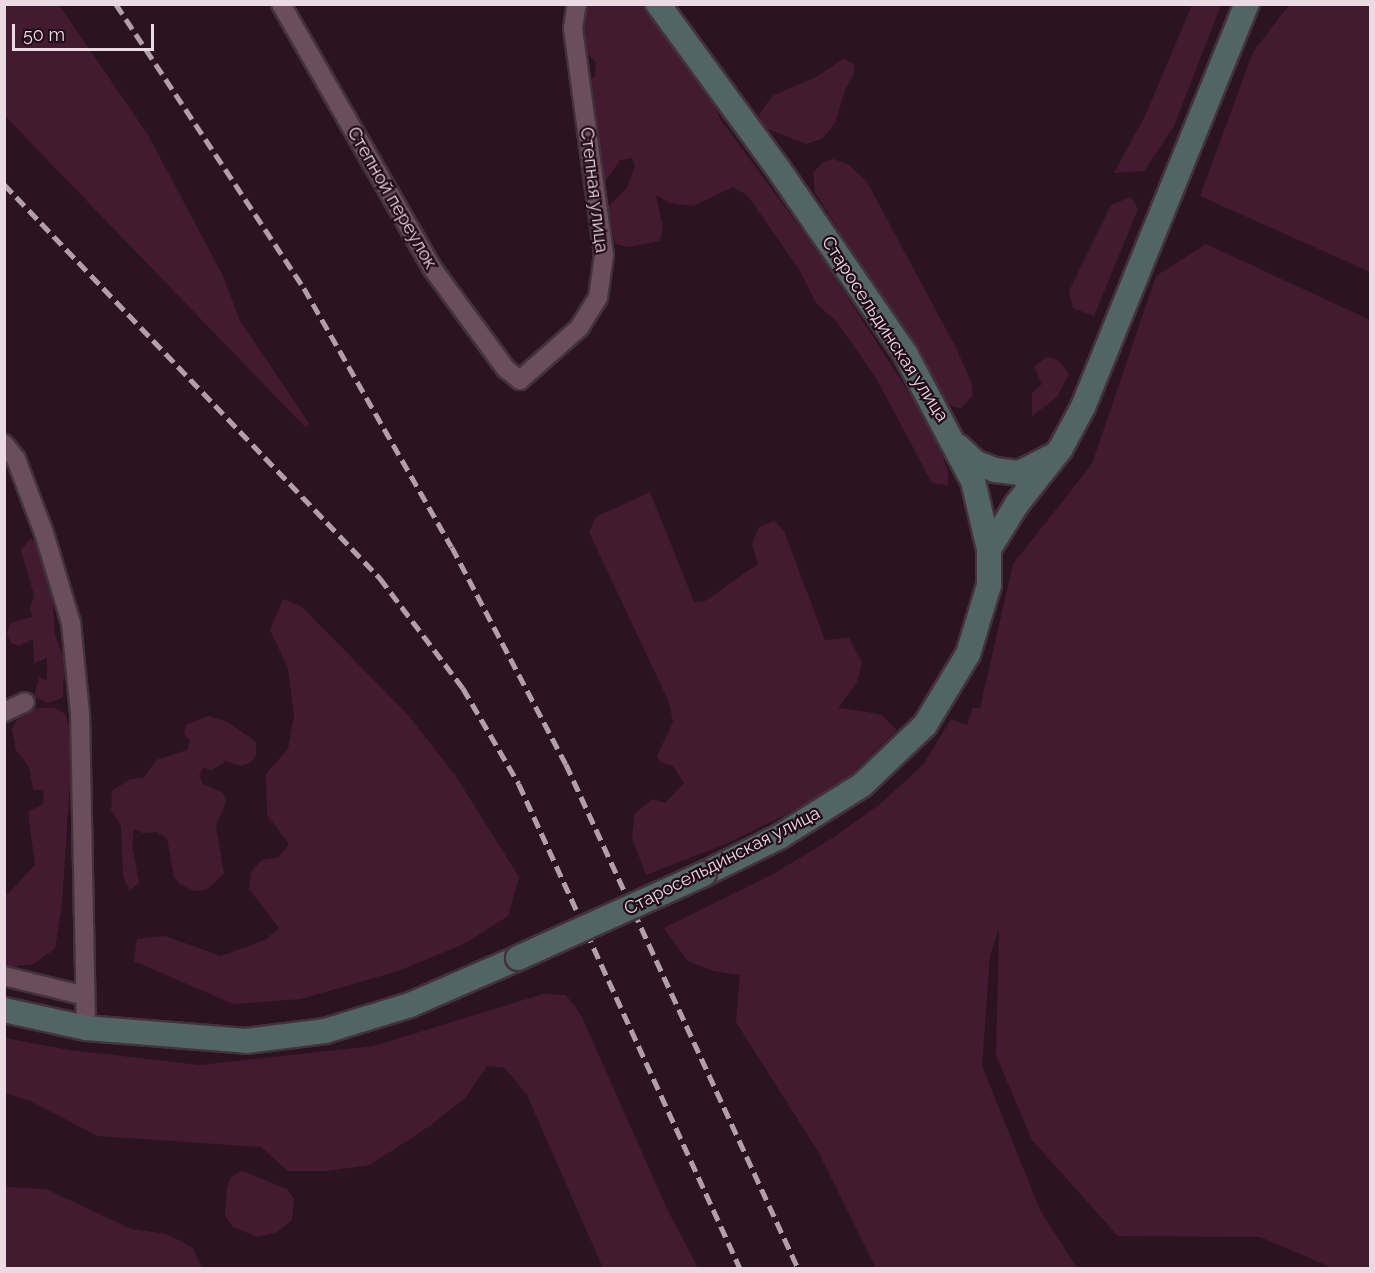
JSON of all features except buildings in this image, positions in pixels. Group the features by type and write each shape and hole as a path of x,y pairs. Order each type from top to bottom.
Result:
{"main road":[{"path":"989,549 1017,504 1061,448 1083,407 1247,4"},
{"name":"Старосельдинская улица","path":"4,1010 86,1028 246,1041 325,1031 410,1005 704,874 779,837 862,785 925,725 950,688 979,624 989,585 989,549 973,481 956,443 906,355 660,5"},
{"path":"956,443 976,463 1019,473 1044,463 1061,448"}],"street":[{"name":"Степной переулок","path":"280,4 432,268 506,369 520,380"},
{"name":"Степная улица","path":"520,380 579,328 598,298 604,255 573,28 578,4"},
{"path":"4,444 16,459 44,533 71,623 80,713 86,1028"},
{"path":"4,712 24,702"},
{"path":"4,976 86,996"}],"shaded area":[{"path":"5,4 59,5 148,135 222,274 240,321 309,423 306,428 5,116"},
{"path":"574,5 641,5 655,21 710,95 721,120 821,256 934,432 948,472 948,485 932,483 876,378 837,322 816,303 799,269 747,195 733,187 693,206 670,203 656,195 663,227 660,241 628,247 615,244 608,207 627,188 635,165 632,158 620,160 602,186 584,86 595,76 596,63 580,45 584,23 573,12"},
{"path":"1192,5 1221,5 1174,126 1144,171 1114,173 1146,114"},
{"path":"1289,5 1370,5 1370,272 1200,196 1253,52"},
{"path":"843,59 854,64 854,73 845,90 835,123 822,139 806,144 763,127 759,115 772,96 816,77"},
{"path":"833,159 848,164 867,182 955,346 971,381 973,395 961,408 953,407 942,397 924,363 815,193 813,173 823,162"},
{"path":"1131,197 1138,209 1094,316 1073,308 1069,291 1111,205"},
{"path":"1206,244 1370,320 1370,1268 1333,1268 1260,1237 1118,1236 1032,1140 996,1055 999,929 990,955 982,1066 1040,1210 1077,1268 876,1268 819,1153 736,1022 740,975 713,971 688,961 664,928 777,872 834,837 880,804 923,765 951,719 967,725 973,708 980,708 1013,564 1092,464 1156,276"},
{"path":"1046,357 1058,360 1069,374 1057,397 1032,416 1032,393 1042,384 1034,367"},
{"path":"650,492 694,602 705,601 758,564 752,544 759,527 774,521 784,531 825,640 849,638 862,663 857,682 838,708 880,714 897,730 844,781 791,812 728,843 646,875 632,838 635,813 653,799 665,803 684,783 673,766 660,762 657,756 673,722 669,702 589,532 596,517"},
{"path":"30,539 39,541 52,591 55,634 68,671 63,680 63,698 48,703 34,697 39,677 47,681 47,658 34,663 33,639 19,646 11,643 7,634 10,623 32,617 30,608 34,595 21,550"},
{"path":"283,599 302,607 408,715 455,775 519,877 508,916 466,943 398,971 301,999 233,1004 134,961 137,939 165,936 221,956 265,940 279,928 249,889 251,872 262,860 279,857 289,844 267,815 266,774 288,749 294,715 288,668 270,630"},
{"path":"37,708 55,708 65,714 73,736 62,904 55,949 33,964 5,967 5,897 35,865 28,812 43,804 44,796 43,790 33,790 29,767 16,750 12,729 19,717"},
{"path":"208,716 226,721 256,742 256,755 250,763 240,766 226,761 212,770 204,768 199,775 203,784 223,793 226,802 216,826 224,874 206,890 194,891 180,884 174,877 167,838 157,832 143,833 134,829 132,845 139,883 130,890 123,877 121,826 111,810 112,791 130,779 144,778 156,760 187,750 190,741 184,734 186,725"},
{"path":"543,994 566,995 581,1015 667,1209 698,1268 603,1268 527,1095 505,1068 487,1066 465,1098 431,1125 370,1165 326,1171 288,1171 261,1147 98,1136 30,1101 5,1093 5,1038 69,1050 200,1065 374,1046"},
{"path":"242,1171 287,1189 294,1199 292,1220 276,1233 257,1237 233,1227 225,1215 227,1187 231,1177"},
{"path":"4,1187 46,1189 131,1229 167,1234 193,1248 202,1268 5,1268"}],"railway":[{"path":"116,4 304,288 452,547 566,764 798,1268"},
{"path":"4,184 380,578 463,688 519,784 740,1268"}]}
